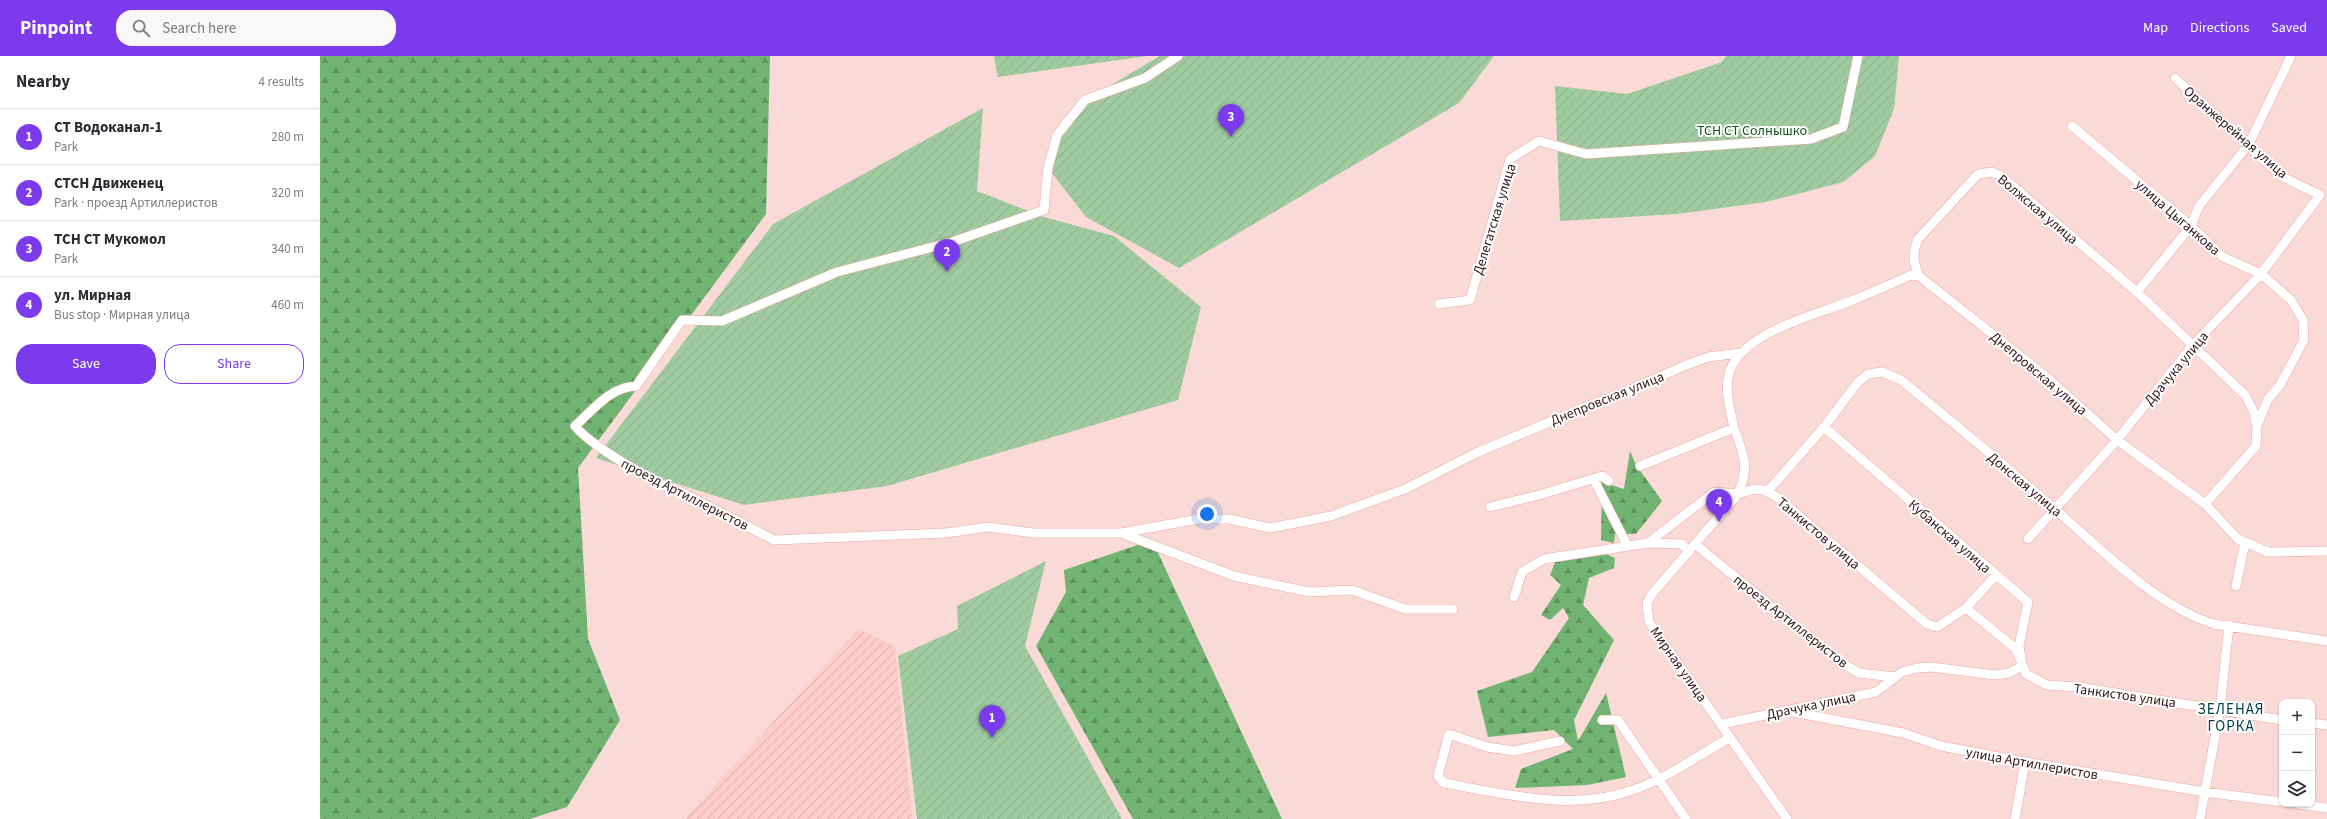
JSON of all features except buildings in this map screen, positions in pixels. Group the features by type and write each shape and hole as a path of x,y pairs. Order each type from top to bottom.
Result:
{"street":[{"name":"проезд Артиллеристов","path":"1178,56 1145,78 1085,100 1057,136 1048,168 1044,210 952,242 837,272 722,321 682,320 636,386 624,386 613,392 575,426 581,434 618,460 666,487 680,492 774,540 946,534 988,527 1033,533 1122,533 1199,520 1229,519 1270,528 1331,516 1405,489 1476,453"},
{"name":"Делегатская улица","path":"1439,304 1470,300 1510,159 1539,141 1586,154 1811,139 1843,128 1858,56"},
{"path":"2136,292 2191,226 2199,206 2249,144 2291,56"},
{"name":"Оранжерейная улица","path":"2175,78 2249,144 2282,176 2320,195"},
{"name":"улица Цыганкова","path":"2072,126 2191,226 2223,257 2261,274 2291,300 2303,320 2304,340 2280,385 2268,399 2257,426"},
{"name":"Волжская улица","path":"1919,276 1915,267 1913,251 1918,239 1978,174 1992,172 2001,176 2136,292 2245,395 2253,410 2257,426 2256,446 2205,504"},
{"name":"Драчука улица","path":"2028,539 2056,510 2117,440 2193,345 2261,274 2320,195"},
{"name":"Днепровская улица","path":"1734,428 1726,387 1731,369 1740,353 1762,337 1788,325 1911,275 1919,276 2049,379 2117,440 2205,504 2238,539 2268,552 2327,551"},
{"name":"Днепровская улица","path":"1476,453 1585,407 1616,396 1684,366 1708,358 1740,353"},
{"name":"Донская улица","path":"1768,491 1824,427 1858,382 1868,374 1882,372 1901,380 2056,510 2114,561 2176,607 2196,618 2214,624 2327,640"},
{"name":"Кубанская улица","path":"1824,427 2028,602 2019,646 2022,666"},
{"path":"1640,466 1734,428 1746,468 1745,477 1738,494 1714,492 1648,543"},
{"path":"1490,507 1539,495 1580,481 1594,480 1602,476 1608,481"},
{"path":"1594,480 1627,545"},
{"name":"Танкистов улица","path":"1738,494 1754,488 1768,491 1927,624 1937,627 1966,608 2016,650 2026,674 2047,684 2078,687 2279,719"},
{"name":"Мирная улица","path":"1738,494 1696,545 1652,594 1647,603 1649,622 1722,724 1729,738 1788,819"},
{"path":"1122,533 1234,576 1310,592 1352,590 1405,609 1453,609"},
{"path":"2236,586 2245,542"},
{"path":"1514,597 1522,572 1544,559 1627,545 1648,543 1682,544 1689,552"},
{"name":"проезд Артиллеристов","path":"1696,545 1840,662 1859,673 1895,677"},
{"path":"1966,608 1996,575"},
{"path":"2200,819 2220,709 2229,625"},
{"path":"1895,677 1902,672 1923,667 1995,675 2009,673 2022,666"},
{"name":"Драчука улица","path":"1722,724 1876,692 1895,677"},
{"name":"улица Артиллеристов","path":"1784,710 1903,733 1941,746 2026,762 2205,792 2279,802"},
{"path":"1602,720 1618,720 1686,819"},
{"path":"2315,723 2327,725"},
{"path":"1560,741 1514,751 1487,747 1450,734 1438,776 1444,783 1559,801 1586,800 1631,791 1659,779 1729,738"},
{"path":"2016,819 2026,762"},
{"path":"2315,806 2327,808"}],"shaded area":[{"path":"858,629 895,646 912,819 685,819"}],"green space":[{"path":"320,56 770,56 766,214 578,468 588,639 620,720 567,807 530,819 320,819"},
{"path":"994,56 1147,56 998,77"},
{"path":"1160,56 1494,56 1459,103 1179,268 1086,217 1048,168 1074,107"},
{"name":"ТСН СТ Солнышко","path":"1726,56 1899,56 1894,109 1875,156 1843,182 1766,202 1677,214 1560,221 1555,86 1627,94 1722,62"},
{"path":"983,108 977,191 1044,217 1114,236 1201,307 1178,400 887,486 744,505 596,458 773,224"},
{"path":"1630,451 1636,465 1662,501 1636,534 1615,534 1614,543 1601,540 1602,482 1624,489"},
{"path":"1152,540 1282,819 1133,819 1036,646 1066,592 1064,570"},
{"path":"1606,554 1615,558 1614,568 1589,578 1583,605 1614,640 1574,720 1578,741 1606,693 1626,777 1587,785 1515,788 1521,769 1573,749 1554,730 1488,737 1477,691 1532,672 1569,618 1563,608 1550,620 1541,615 1561,585 1550,575 1556,560"},
{"path":"1046,561 1025,646 1122,819 917,819 898,656 958,629 957,606"}],"place":[{"name":"ТСН СТ Мукомол","path":"1231,137"},
{"name":"СТСН Движенец","path":"947,272"},
{"name":"ул. Мирная","path":"1719,522"},
{"name":"СТ Водоканал-1","path":"992,738"}],"district":[{"name":"ЗЕЛЕНАЯ ГОРКА","path":"2231,718"}]}
